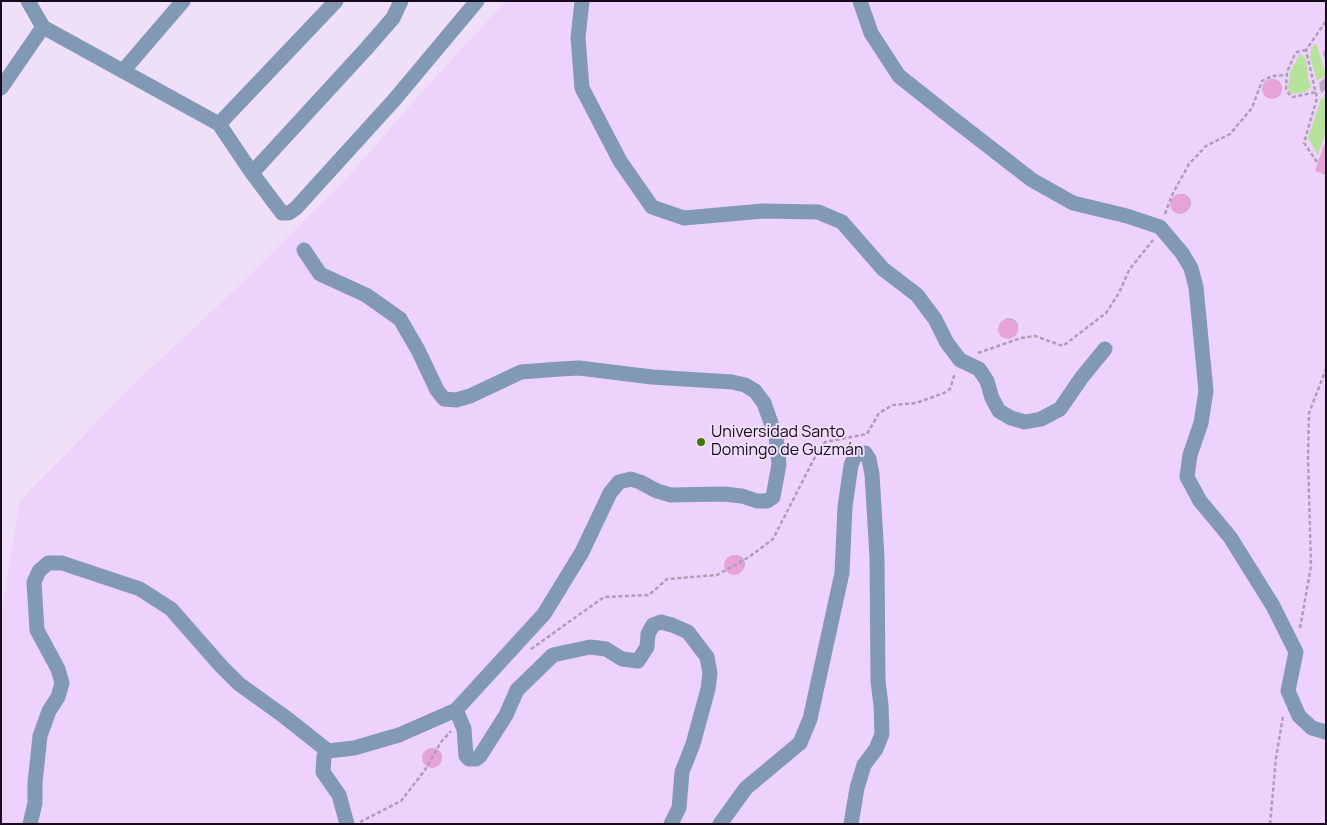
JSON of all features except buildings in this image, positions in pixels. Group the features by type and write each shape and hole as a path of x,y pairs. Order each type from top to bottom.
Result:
{"street":[{"path":"28,1 43,27 219,124 282,213 289,213 296,208 395,99 477,1"},
{"path":"124,72 183,1"},
{"path":"219,124 336,1"},
{"path":"252,173 393,18 401,1"},
{"path":"582,1 578,38 582,88 620,161 652,207 684,218 763,211 818,212 842,222 884,269 917,295 935,319 960,360 980,369 999,411 1011,418 1025,422 1041,419 1060,409 1105,348"},
{"path":"860,1 871,33 899,76 1032,180 1073,202 1160,227 1186,260 1191,268 1196,287 1206,391 1201,422 1190,455 1187,477 1200,501 1230,537 1274,606 1296,652 1288,691 1299,716 1312,728 1326,732"},
{"path":"1,88 43,27"},
{"path":"304,250 320,274 366,295 400,319 418,350 437,390 444,399 456,400 470,396 520,372 560,369 579,368 652,377 732,382 745,385 755,391 764,403 776,436 779,464 773,496 767,501 757,501 742,496 724,494 671,495 657,492 631,479 619,482 610,493 582,552 544,614 458,715 400,735 354,748 328,751 324,756 324,772 339,795 347,824"},
{"path":"720,824 746,788 800,743 810,719 842,573 845,507 850,471 856,454 865,454 869,459 874,502 877,557 878,681 882,734 876,749 864,765 857,788 851,824"},
{"path":"30,824 35,803 40,736 49,711 58,697 62,683 58,669 37,630 34,582 39,571 48,563 62,563 140,589 170,609 239,684 328,751"},
{"path":"458,715 464,729 466,756 469,759 476,760 506,715 517,690 553,656 590,647 606,649 622,659 638,661 647,647 648,634 654,625 661,622 688,632 707,656 710,673 708,689 698,725 682,772 679,808 671,824"}],"path":[{"path":"1316,92 1293,97 1286,89 1287,75 1294,56 1297,52 1306,50 1326,21"},
{"path":"1306,50 1317,98 1304,143 1317,162"},
{"path":"528,651 604,597 649,595 667,579 717,575 749,557 772,539 817,453 825,442 867,434 879,413 893,405 916,403 950,390 960,360 1021,338 1036,336 1063,346 1106,313 1120,293 1129,270 1153,240 1160,227 1172,195 1189,164 1206,146 1230,134 1252,108 1262,81 1272,76 1287,75"},
{"path":"1296,652 1312,566 1308,459 1309,413 1326,369"},
{"path":"1270,824 1276,758 1288,691"},
{"path":"356,824 401,801 425,770 458,715"}],"shaded area":[{"name":"Universidad Santo Domingo de Guzmán","path":"506,1 1326,1 1326,824 1,824 1,617 19,502 135,383 239,286 349,176 420,94"}],"green space":[{"path":"1316,43 1326,75 1317,81 1310,58 1311,48"},
{"path":"1300,54 1306,59 1311,87 1305,92 1291,94 1288,88 1291,70"},
{"path":"1326,95 1326,132 1318,155 1308,138 1321,99"}],"place":[{"name":"Universidad Santo Domingo de Guzmán","path":"701,442"}]}
